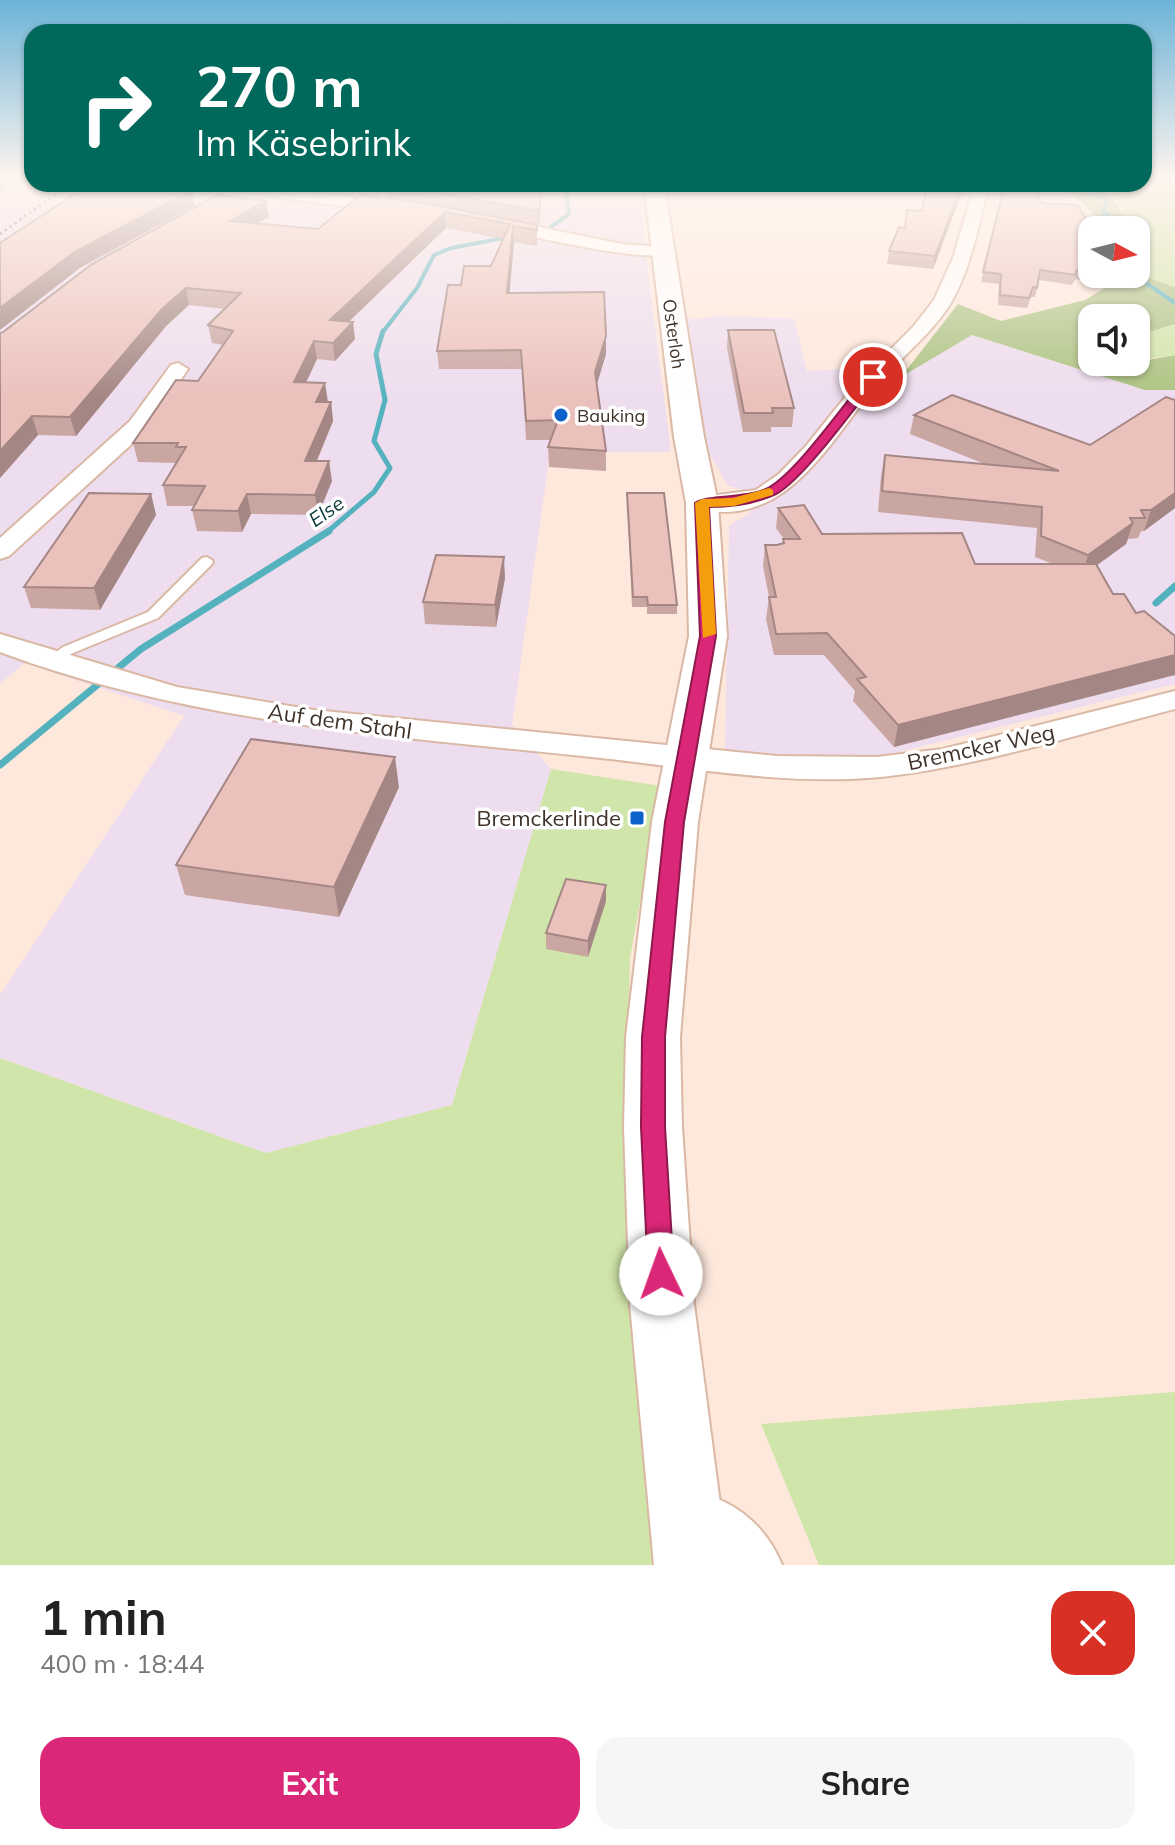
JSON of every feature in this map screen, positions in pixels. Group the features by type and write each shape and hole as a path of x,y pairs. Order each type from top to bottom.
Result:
{"main road":[{"name":"Osterloh","path":"662,251 702,503 708,636 675,822 661,937 653,1052 653,1127 662,1304 687,1541"}],"street":[{"path":"702,503 734,502 773,491 797,468 873,377 912,340 942,302 952,283 962,251"},
{"path":"0,551 138,426 178,369"},
{"name":"Auf dem Stahl","path":"0,642 51,661 174,696 314,719 688,756"},
{"name":"Bremcker Weg","path":"688,756 755,765 877,767 943,759 1175,700"},
{"path":"687,1541 709,1519 747,1550 755,1565"}],"lane":[{"path":"51,661 68,650 153,615 207,561"}],"shaded area":[{"path":"0,251 645,251 671,452 550,452 512,725 551,769 452,1105 266,1153 0,1058 0,995 184,716 25,663 0,684"},
{"path":"717,316 794,318 807,371 856,368 901,377 972,335 1078,369 1078,376 1101,376 1145,390 1175,390 1175,684 882,756 725,754 729,526 750,513 743,490 728,486 699,435 684,320"}],"green space":[{"path":"1150,251 1175,251 1175,287 1150,278"},
{"path":"1150,278 1175,287 1175,324 1150,332 1150,304 1078,304 1078,369 972,335 901,377 958,304 1001,321 1085,300 1105,288 1150,288"},
{"path":"1175,324 1175,355 1150,358 1150,332"},
{"path":"1175,355 1175,390 1145,390 1101,376 1150,376 1150,359"},
{"path":"551,769 661,786 630,958 626,1149 663,1565 0,1565 0,1058 266,1153 452,1105"},
{"path":"1175,1392 1175,1565 819,1565 761,1424"}],"building":[{"path":"0,251 76,251 0,308"},
{"path":"115,251 403,251 330,320 353,322 333,343 314,341 294,382 325,383 316,402 331,402 305,461 329,461 315,495 247,494 238,511 192,510 205,486 163,485 186,447 176,447 178,443 133,443 176,380 198,381 233,331 208,325 241,293 186,288 162,309 70,417 32,416 0,451 0,333 92,264"},
{"path":"498,251 511,251 507,293 604,292 606,336 595,372 606,451 548,447 558,420 526,421 521,350 437,351 448,285 461,285 464,266 491,266"},
{"path":"889,251 937,251 935,256"},
{"path":"988,251 1078,251 1075,275 1040,270 1037,288 1033,287 1029,298 1000,295 1001,274 983,272"},
{"path":"728,330 774,330 794,408 772,408 773,413 744,413"},
{"path":"952,395 1090,445 1166,397 1175,400 1175,493 1151,510 1141,510 1145,518 1130,518 1133,523 1088,555 1041,536 1042,507 882,491 885,455 1059,471 914,415"},
{"path":"89,493 151,494 94,588 24,587"},
{"path":"627,493 664,493 677,605 648,605 647,597 633,597"},
{"path":"804,505 822,534 962,533 975,564 1096,564 1113,594 1124,594 1136,613 1144,611 1175,636 1175,655 898,725 857,679 866,677 827,633 776,634 769,597 776,597 765,545 784,543 783,539 800,539 778,508"},
{"path":"436,555 504,557 495,605 423,602"},
{"path":"251,739 395,757 334,887 176,865"},
{"path":"566,879 606,885 588,941 546,933"}],"waterway":[{"name":"Else","path":"383,332 417,288 434,255 444,251"},
{"path":"1150,286 1175,303"},
{"name":"Else","path":"327,533 374,492 390,468 374,441 385,400 376,354 383,332"},
{"name":"Else","path":"0,765 141,649 327,533"},
{"path":"1156,603 1175,586"}],"slow traffic":[{"path":"708,634 702,503 734,502 769,492"}],"place":[{"name":"Bauking","path":"561,415"},
{"name":"Bremckerlinde","path":"637,818"}],"route":[{"path":"661,1274 653,1127 653,1037 675,822 705,669 708,636 702,503 734,502 773,491 797,468 873,377"}]}
